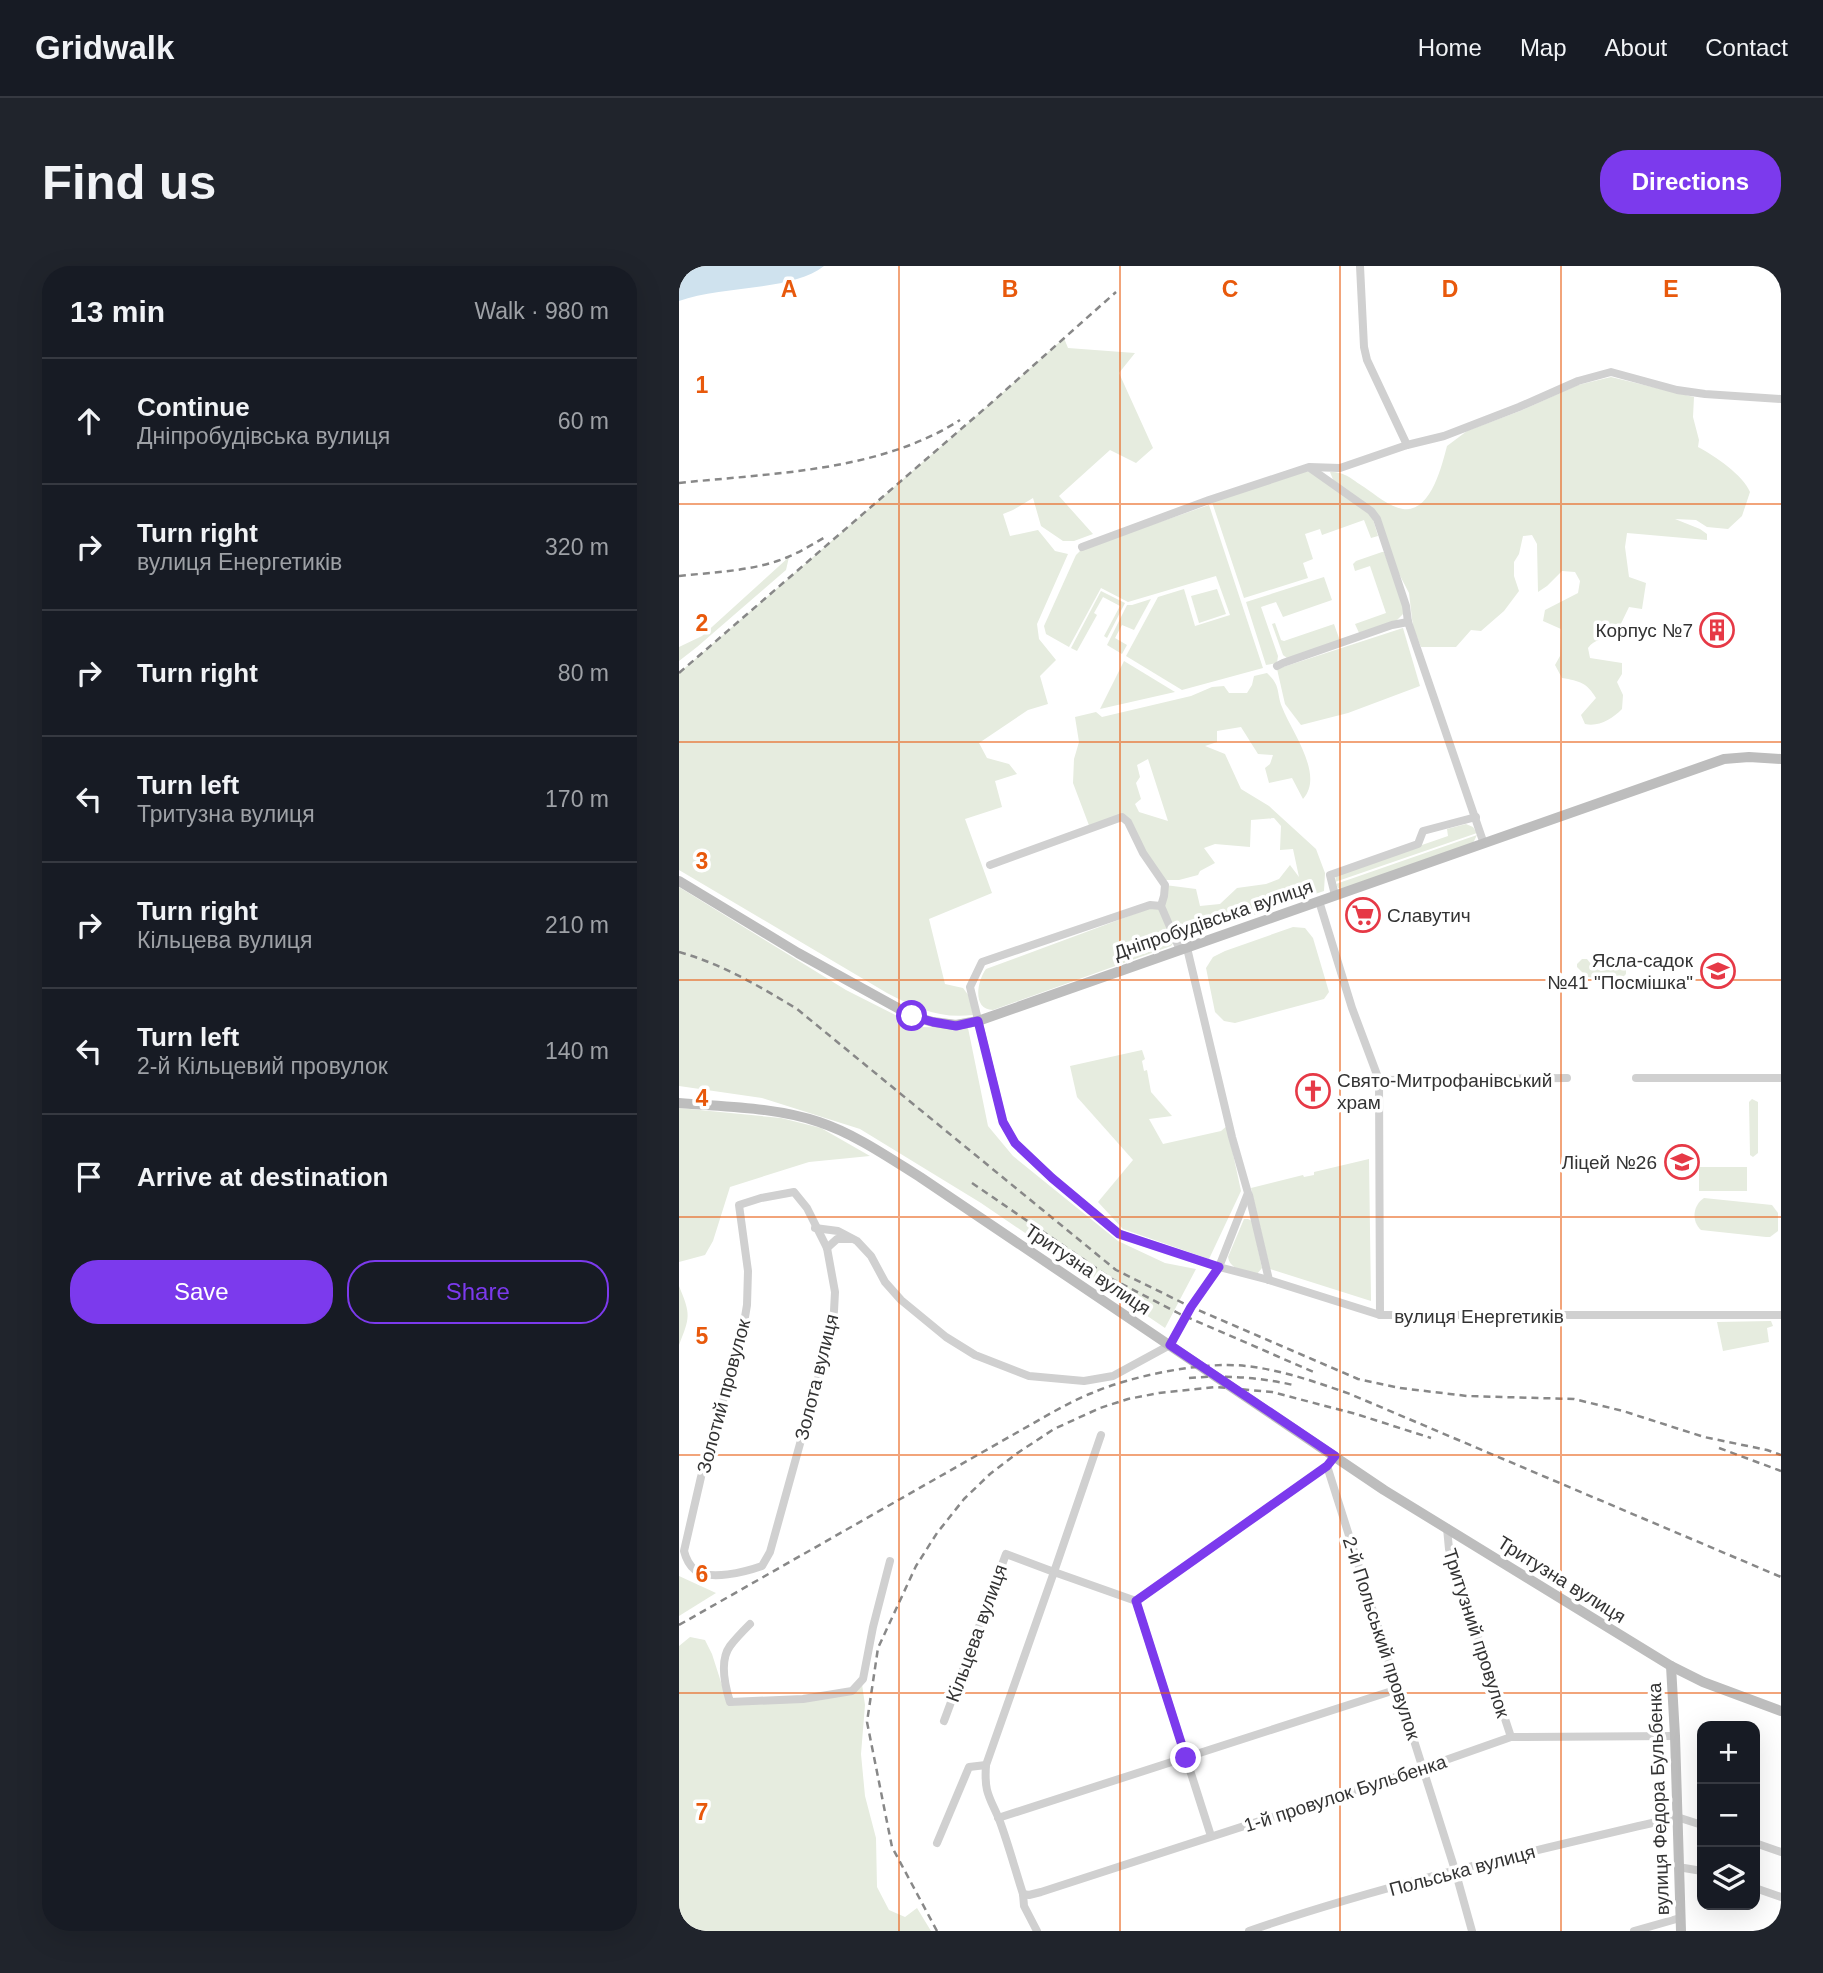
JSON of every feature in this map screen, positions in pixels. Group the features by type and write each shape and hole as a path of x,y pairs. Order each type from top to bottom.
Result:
{"street":[{"path":"1360,266 1364,348 1367,360 1407,445"},
{"path":"1081,547 1309,467 1340,468 1407,445 1444,436 1578,381 1611,372 1677,390 1781,399"},
{"path":"1309,467 1371,511 1377,519 1406,606 1408,622 1484,844"},
{"path":"1277,666 1392,625 1408,622"},
{"name":"Дніпробудівська вулиця","path":"679,881 798,953 912,1016 956,1026 978,1021 1724,759 1781,759"},
{"path":"991,865 1122,817 1128,821 1143,853 1165,885 1161,906 1184,949 1269,1280"},
{"path":"1335,895 1330,876 1418,844 1423,831 1476,817"},
{"path":"1319,901 1352,1008 1378,1080 1380,1315"},
{"name":"вулиця Енергетиків","path":"1161,906 1150,905 982,962 970,987 1003,1122 1015,1143 1119,1234 1380,1315 1781,1315"},
{"path":"1378,1080 1567,1078"},
{"path":"1636,1078 1781,1078"},
{"name":"Тритузна вулиця","path":"679,1103 782,1113 820,1122 865,1143 1447,1528 1671,1666 1703,1682 1781,1712"},
{"name":"Золота вулиця","path":"762,1566 770,1552 829,1339 834,1311 835,1292 827,1248 807,1208 794,1192"},
{"name":"Золотий провулок","path":"762,1566 744,1572 708,1575 697,1572 688,1563 684,1551 701,1477 740,1342 747,1305 748,1271 739,1205 794,1192"},
{"path":"815,1227 838,1231 857,1241 871,1256 885,1282 901,1300 946,1337 975,1355 1029,1376 1084,1381 1113,1376 1170,1345 1191,1307 1219,1267 1248,1193"},
{"path":"827,1248 837,1239 857,1241"},
{"path":"1037,1931 1024,1906 1023,1894 999,1818 988,1799 986,1765 1101,1435"},
{"path":"1212,1836 1136,1601 1327,1466 1335,1456"},
{"name":"2-й Польський провулок","path":"1327,1466 1472,1931"},
{"name":"Тритузний провулок","path":"1447,1528 1449,1549 1511,1737"},
{"name":"Кільцева вулиця","path":"944,1721 1006,1553 1136,1601"},
{"path":"750,1624 730,1646 725,1658 724,1680 730,1702 803,1699 852,1691 863,1679 890,1561"},
{"name":"вулиця Федора Бульбенка","path":"1671,1666 1681,1931"},
{"path":"999,1818 1398,1689"},
{"name":"1-й провулок Бульбенка","path":"1023,1894 1041,1892 1511,1737 1675,1736"},
{"path":"937,1843 969,1767 986,1765"},
{"path":"1677,1817 1697,1823"},
{"name":"Польська вулиця","path":"1249,1931 1455,1870 1677,1817"},
{"path":"1760,1845 1781,1852"},
{"path":"1678,1867 1697,1870"},
{"path":"1760,1890 1781,1897"},
{"path":"1634,1931 1680,1918"}],"shaded area":[{"path":"1064,338 1068,348 1135,353 1119,373 1153,448 1136,463 1110,450 1059,496 1093,534 1074,541 1063,541 1041,526 1033,498 1003,514 1010,536 1038,530 1055,551 1068,554 1037,624 1039,639 1056,660 1040,676 1048,704 1028,710 979,743 987,758 1009,764 1017,774 995,781 1002,807 965,819 992,893 929,919 945,984 963,988 969,996 973,1015 938,1014 887,993 679,870 679,673"},
{"path":"1611,377 1694,397 1693,417 1699,440 1698,447 1735,473 1750,492 1742,516 1728,529 1707,527 1696,520 1675,519 1700,529 1707,534 1707,540 1627,533 1625,547 1629,577 1646,583 1642,609 1629,607 1614,638 1596,641 1588,648 1590,658 1622,663 1622,674 1617,682 1623,695 1622,709 1618,713 1605,721 1590,725 1585,724 1581,715 1596,698 1582,684 1562,678 1555,665 1560,656 1561,629 1543,621 1545,610 1578,593 1580,581 1575,572 1562,571 1538,592 1537,544 1532,535 1523,536 1519,554 1514,562 1514,576 1519,591 1504,611 1481,631 1471,630 1456,647 1421,647 1413,627 1409,593 1396,568 1379,518 1334,482 1330,472 1348,476 1393,506 1413,508 1421,504 1434,486 1447,446 1467,431 1578,385"},
{"path":"1311,471 1372,516 1378,536 1371,538 1364,520 1322,535 1320,529 1305,534 1313,559 1303,563 1308,578 1244,598 1212,502"},
{"path":"1209,505 1263,668 1182,690 1126,656 1158,597 1184,589 1195,626 1230,615 1216,576 1128,602 1101,588 1069,647 1046,634 1044,626 1076,555 1082,549"},
{"path":"1382,552 1404,606 1403,614 1396,621 1360,635 1355,624 1386,613 1370,566 1355,571 1353,564"},
{"path":"789,557 786,570 679,661 679,647 702,636"},
{"path":"1324,577 1332,600 1283,617 1276,602 1261,607 1278,656 1277,663 1266,665 1246,602"},
{"path":"1217,589 1226,614 1199,623 1191,596"},
{"path":"1101,591 1125,603 1107,638 1104,636 1120,606 1103,597 1094,613 1097,615 1077,651 1071,648"},
{"path":"1151,599 1134,630 1122,625 1115,638 1127,645 1122,654 1107,645 1127,605"},
{"path":"1275,623 1281,640 1284,641 1334,624 1340,641 1287,658 1283,655 1272,624"},
{"path":"1403,628 1420,686 1348,713 1301,725 1285,704 1277,669"},
{"path":"1124,661 1175,692 1100,709"},
{"path":"1267,673 1274,682 1282,707 1304,753 1310,778 1309,789 1303,799 1292,778 1269,783 1265,768 1270,764 1273,755 1258,754 1241,727 1217,731 1217,742 1205,746 1225,754 1241,789 1269,806 1316,849 1325,873 1324,891 1174,942 1171,946 993,1010 986,1009 978,994 980,980 986,969 1161,906 1165,885 1196,889 1200,906 1220,904 1237,888 1266,884 1279,879 1290,865 1299,877 1293,849 1280,850 1281,826 1274,818 1251,820 1250,847 1215,844 1204,848 1215,863 1200,871 1198,875 1179,880 1161,880 1122,817 1090,828 1073,783 1074,759 1079,742 1075,717 1096,712 1102,717 1191,696 1212,687 1224,686 1229,693 1247,693 1254,676","holes":["1148,759 1168,821 1139,812 1135,804 1141,799 1136,783 1140,777 1137,765"]},
{"path":"1466,824 1473,827 1477,833 1335,882 1338,874 1448,836 1447,829"},
{"path":"1477,835 1473,843 1342,889 1336,884"},
{"path":"679,887 846,990 919,1027 968,1028 988,1126 1013,1156 1118,1241 1165,1263 1196,1269 1165,1328 981,1203 860,1129 762,1098 679,1086"},
{"path":"1293,927 1305,928 1313,938 1329,992 1324,999 1235,1023 1224,1021 1215,1012 1206,968 1213,957"},
{"path":"1582,959 1587,959 1594,968 1601,971 1608,969 1613,963 1622,964 1626,974 1620,980 1587,977 1577,967"},
{"path":"1142,1050 1145,1059 1142,1061 1144,1071 1147,1070 1151,1092 1172,1116 1149,1119 1163,1144 1221,1131 1227,1126 1241,1191 1209,1259 1123,1229 1098,1202 1133,1160 1077,1097 1070,1066"},
{"path":"1752,1099 1758,1102 1758,1153 1753,1157 1750,1155 1749,1102"},
{"path":"679,1108 781,1118 821,1128 870,1156 809,1162 730,1187 713,1241 705,1255 679,1262"},
{"path":"1369,1159 1371,1301 1270,1269 1251,1188 1303,1175 1314,1175 1314,1172"},
{"path":"1699,1167 1747,1167 1747,1191 1699,1191"},
{"path":"1704,1198 1772,1205 1778,1213 1778,1231 1766,1237 1701,1230 1695,1213 1697,1205"},
{"path":"1244,1219 1252,1221 1262,1268 1257,1274 1235,1267 1228,1257"},
{"path":"679,1286 688,1316 679,1345"},
{"path":"1771,1321 1773,1326 1767,1328 1769,1342 1723,1351 1717,1322"},
{"path":"679,1576 716,1593 679,1616"},
{"path":"690,1637 705,1640 728,1704 811,1701 862,1684 865,1705 861,1754 865,1796 876,1838 877,1887 889,1910 905,1917 917,1908 931,1931 679,1931 679,1646"}],"water":[{"path":"679,266 824,266 794,280 679,301"}],"railway":[{"path":"679,673 1116,292"},
{"path":"679,483 787,472 860,460 928,437 960,420"},
{"path":"679,576 735,570 775,562 827,536"},
{"path":"679,952 725,969 797,1009 1116,1270 1191,1307 1358,1379 1400,1388 1467,1396 1574,1399 1623,1411 1704,1437 1781,1455"},
{"path":"972,1183 1112,1279 1180,1314 1316,1373"},
{"path":"679,1625 1077,1399 1147,1376 1189,1368 1229,1365 1273,1370 1350,1394 1781,1577"},
{"path":"1189,1378 1241,1377 1293,1385"},
{"path":"937,1931 892,1847 867,1722 878,1648 916,1566 937,1533 964,1499 990,1474 1054,1429 1100,1408 1159,1393 1216,1387 1272,1392 1356,1414 1431,1438"},
{"path":"1719,1448 1781,1471"}],"place":[{"name":"Корпус №7","path":"1717,630"},
{"name":"Славутич","path":"1363,915"},
{"name":"Ясла-садок №41 \"Посмішка\"","path":"1718,971"},
{"name":"Свято-Митрофанівський храм","path":"1313,1091"},
{"name":"Ліцей №26","path":"1682,1162"}],"route":[{"path":"912,1016 956,1026 978,1021 1003,1122 1015,1143 1119,1234 1219,1267 1191,1307 1170,1345 1335,1456 1327,1466 1136,1601 1186,1758"}]}
